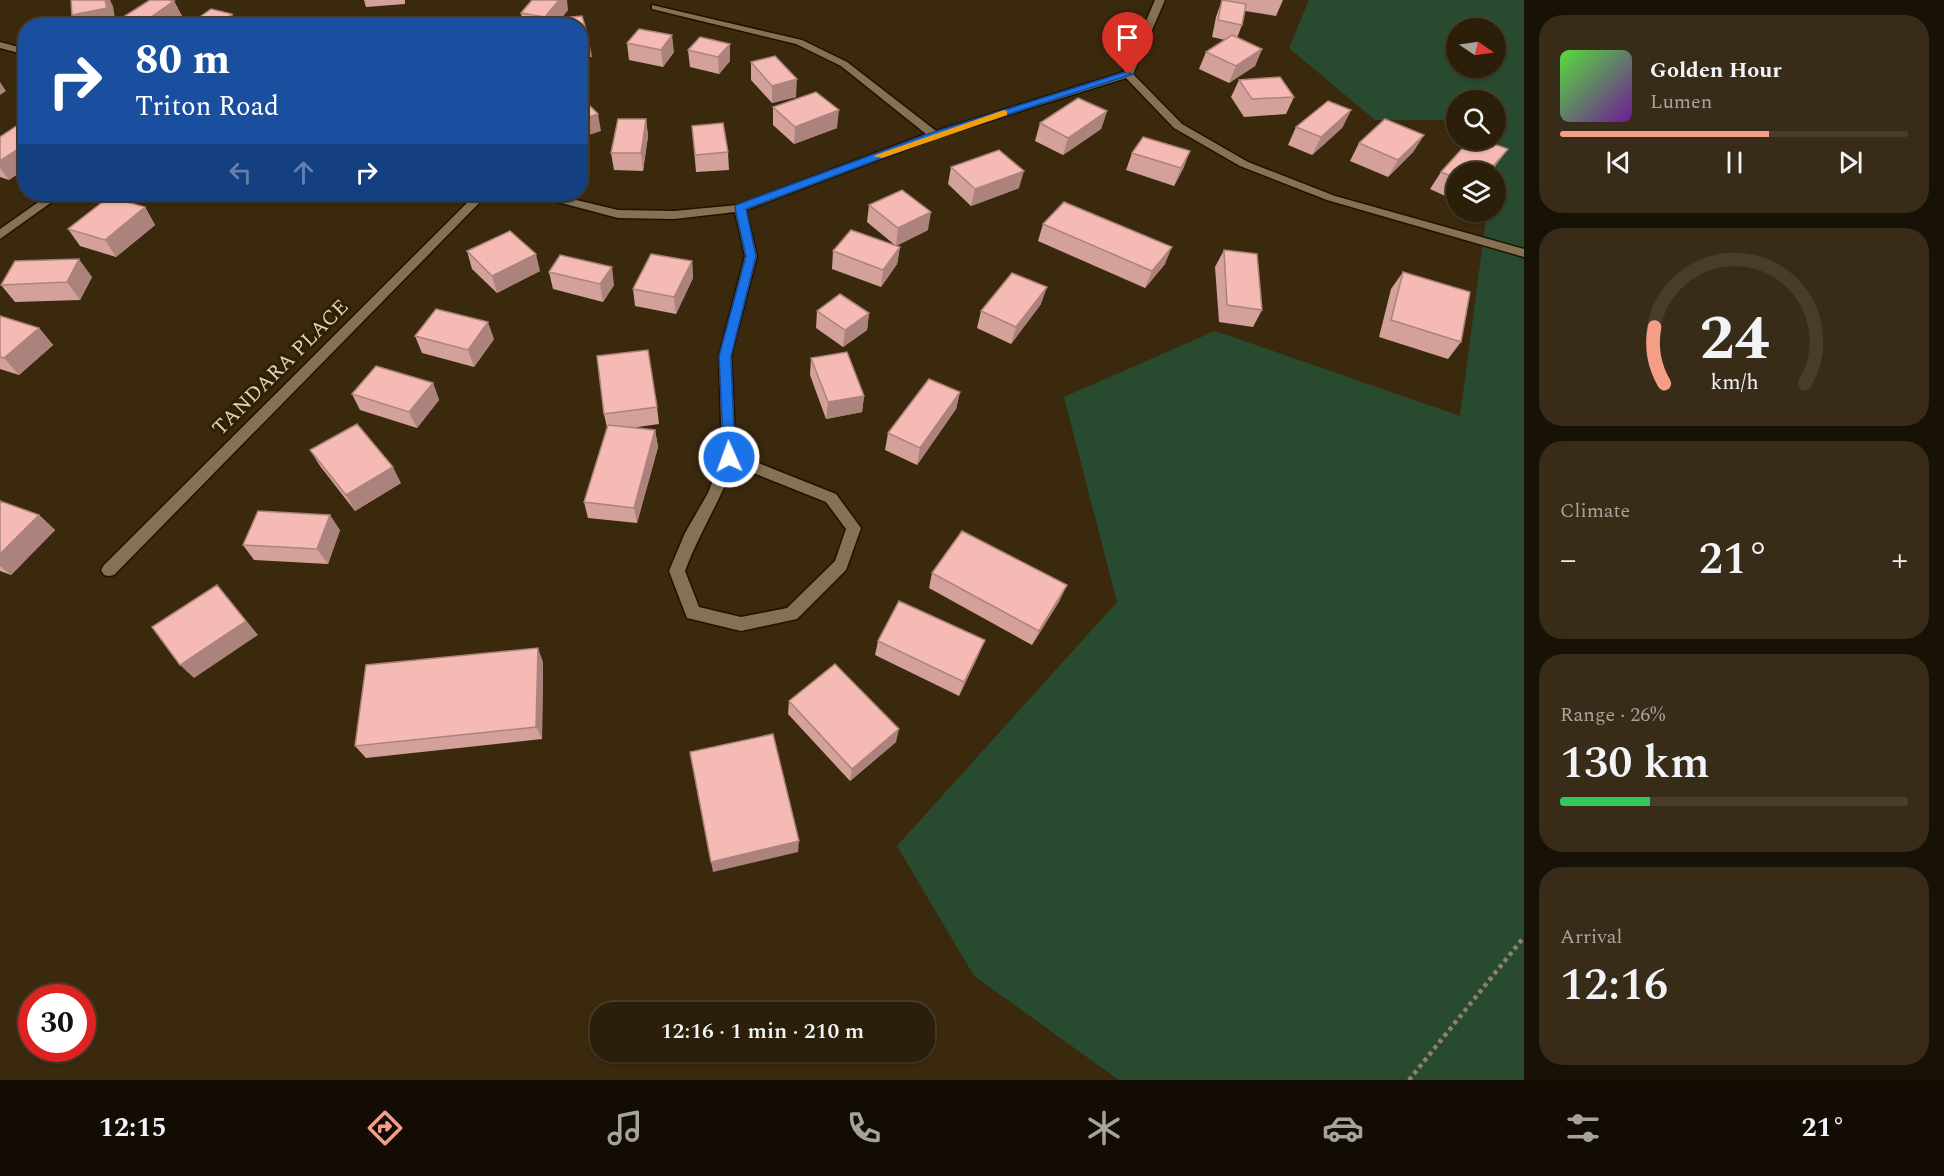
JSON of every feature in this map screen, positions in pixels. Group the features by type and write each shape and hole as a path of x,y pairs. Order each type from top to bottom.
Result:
{"street":[{"path":"567,201 618,214 674,215 740,208 934,135 1128,74 1160,0"},
{"path":"655,7 799,42 844,64 934,135"},
{"path":"0,45 18,50"},
{"path":"1128,74 1178,126 1244,164 1331,198 1524,253"},
{"path":"0,235 47,201"},
{"name":"TANDARA PLACE","path":"109,570 475,201"},
{"path":"729,457 831,498 854,528 840,565 791,614 741,624 693,613 677,571 692,533 716,495 729,457 725,356 751,256 740,208"}],"path":[{"path":"1409,1080 1524,937"}],"green space":[{"path":"1309,0 1524,0 1524,1080 1119,1080 974,976 897,846 1117,602 1064,397 1215,331 1460,416 1486,222 1506,222 1506,162 1493,162 1495,150 1506,150 1506,90 1446,90 1446,120 1375,120 1289,48"}],"building":[{"path":"71,0 105,0 107,8 72,15"},
{"path":"150,0 174,1 150,18 122,18"},
{"path":"532,0 559,0 545,17 521,13"},
{"path":"1222,0 1246,4 1242,25 1218,20"},
{"path":"211,9 232,14 227,18 198,18"},
{"path":"639,29 672,35 661,50 627,43"},
{"path":"1232,35 1262,49 1236,66 1206,52"},
{"path":"700,37 730,44 718,57 688,50"},
{"path":"775,56 797,79 772,86 751,62"},
{"path":"1280,77 1294,97 1252,99 1239,80"},
{"path":"816,92 839,110 795,127 773,107"},
{"path":"1078,98 1107,111 1068,138 1040,123"},
{"path":"1328,101 1351,110 1321,137 1296,127"},
{"path":"588,104 598,114 588,117"},
{"path":"618,119 646,119 641,153 611,153"},
{"path":"1385,119 1424,135 1398,160 1359,143"},
{"path":"723,123 728,152 695,155 692,126"},
{"path":"18,125 18,149 0,161 0,137"},
{"path":"1143,137 1190,151 1181,168 1132,153"},
{"path":"1508,149 1497,162 1450,162 1461,150"},
{"path":"999,150 1024,171 975,189 951,167"},
{"path":"902,190 931,212 898,228 869,205"},
{"path":"104,201 123,201 145,207 105,240 68,229"},
{"path":"1064,202 1172,247 1152,271 1043,224"},
{"path":"851,230 900,247 883,270 833,251"},
{"path":"510,231 536,254 492,276 467,251"},
{"path":"1224,250 1257,254 1262,310 1227,305"},
{"path":"651,254 692,261 674,297 633,289"},
{"path":"560,255 612,267 600,284 549,272"},
{"path":"79,259 67,282 1,285 15,261"},
{"path":"1403,272 1470,292 1461,342 1391,320"},
{"path":"1012,273 1047,287 1016,327 981,311"},
{"path":"840,294 869,313 845,330 817,311"},
{"path":"436,309 488,322 468,350 415,336"},
{"path":"0,316 39,328 4,358 0,357"},
{"path":"648,350 657,407 604,414 597,356"},
{"path":"847,352 864,396 828,402 811,358"},
{"path":"376,366 433,383 409,412 352,394"},
{"path":"929,379 960,392 920,448 888,433"},
{"path":"357,424 393,467 346,495 310,450"},
{"path":"608,425 655,430 634,508 584,502"},
{"path":"0,501 39,515 0,554"},
{"path":"258,511 330,515 317,549 243,545"},
{"path":"962,531 1067,585 1039,631 932,573"},
{"path":"217,585 246,621 180,665 152,627"},
{"path":"899,601 985,640 964,682 878,641"},
{"path":"538,648 536,727 355,746 366,665"},
{"path":"835,664 899,729 852,769 789,701"},
{"path":"773,734 799,841 711,862 690,752"}],"slow traffic":[{"path":"878,156 1004,113"}],"route":[{"path":"729,457 725,356 751,256 740,208 934,135 1128,74"}]}
